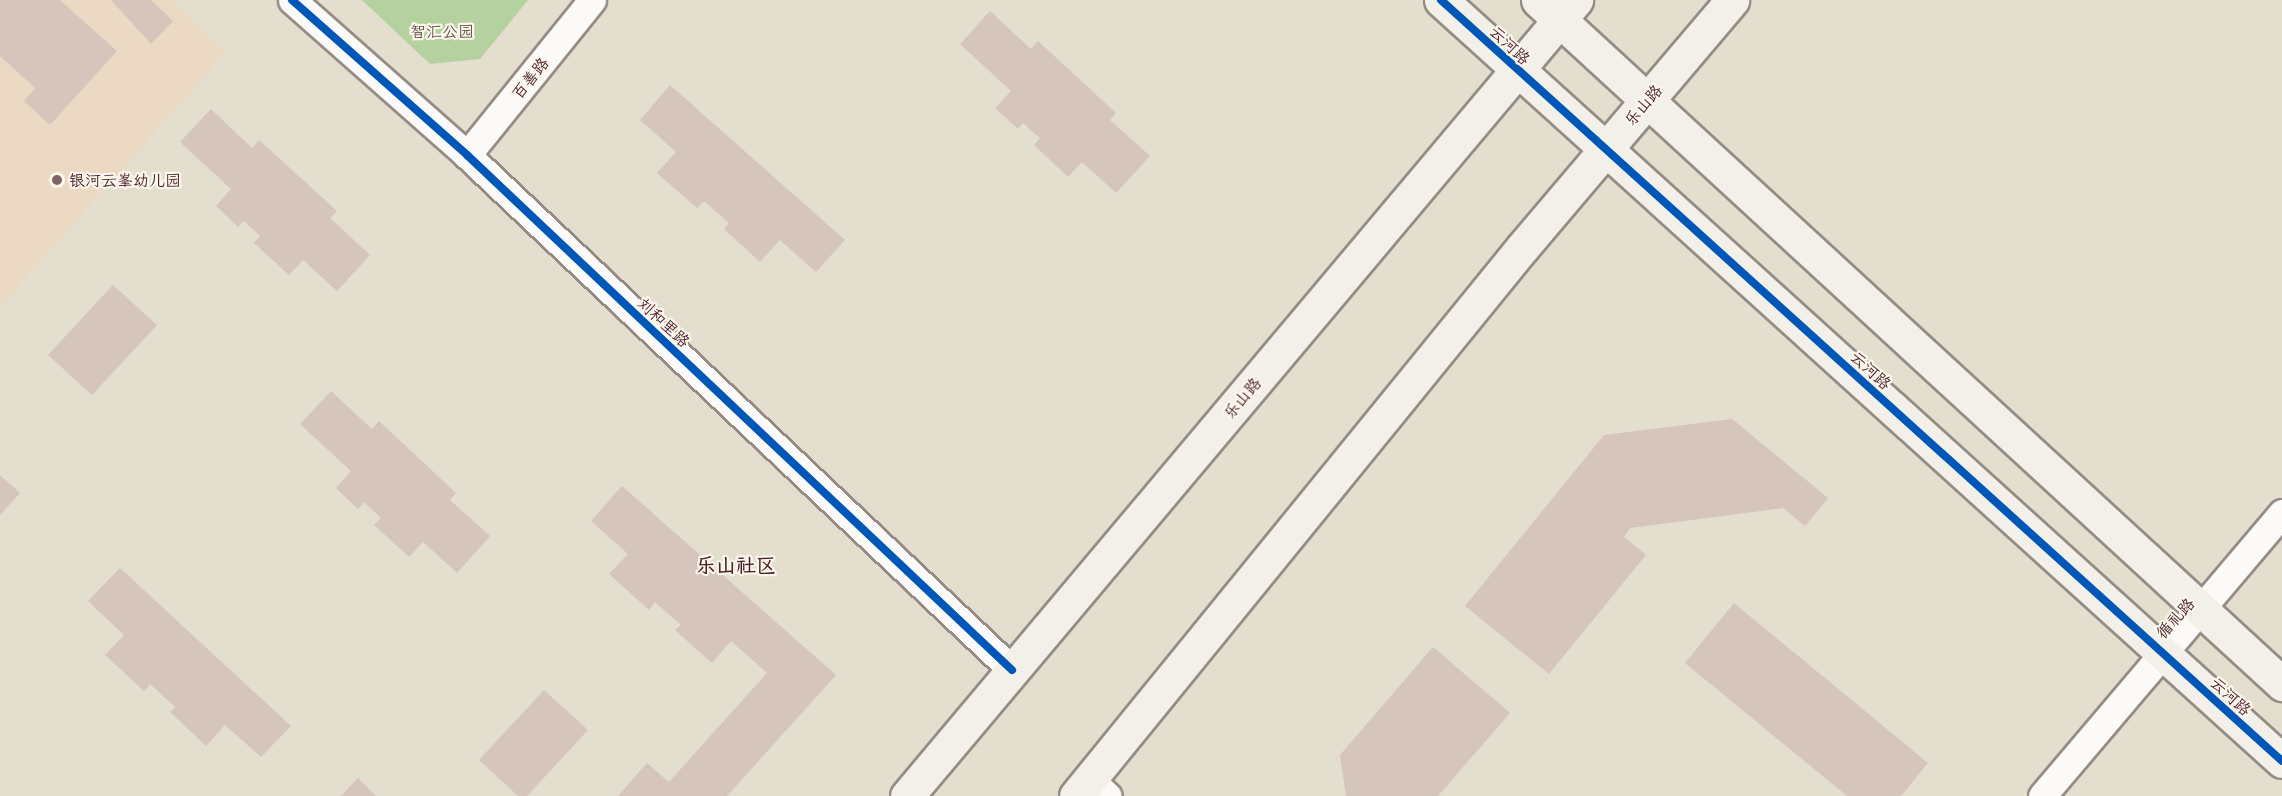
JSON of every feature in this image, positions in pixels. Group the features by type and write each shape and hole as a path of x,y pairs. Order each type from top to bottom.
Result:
{"street":[{"name":"刘和里路","path":"292,0 467,155 1012,670"},
{"name":"百善路","path":"467,155 592,0"},
{"name":"云河路","path":"1441,0 2282,760"},
{"name":"乐山路","path":"1091,790 1606,149 1732,0"},
{"name":"乐山路","path":"907,796 1517,70 1558,7"},
{"path":"1558,7 1649,99 2282,684"},
{"name":"循礼路","path":"2042,796 2282,513"}],"shaded area":[{"name":"银河云峯幼儿园","path":"0,0 171,0 226,52 0,307"}],"green space":[{"name":"智汇公园","path":"362,0 528,0 480,59 430,64"}],"building":[{"path":"0,0 60,0 117,51 50,125 24,101 35,88 0,56"},
{"path":"111,0 151,0 173,21 151,44"},
{"path":"990,11 1031,49 1038,41 1116,113 1110,120 1150,156 1116,193 1082,162 1068,177 1034,145 1040,138 1023,123 1018,129 995,108 1011,91 960,44"},
{"path":"670,85 845,240 816,272 780,240 760,262 724,229 729,223 704,201 697,208 657,173 676,152 640,120"},
{"path":"211,109 252,148 259,140 337,211 330,218 370,255 337,291 303,260 289,275 254,243 260,236 244,221 238,227 216,206 231,189 180,142"},
{"path":"113,285 157,325 92,395 48,355"},
{"path":"331,391 372,429 379,421 456,493 450,500 490,536 457,573 423,542 409,557 374,525 381,518 364,502 358,509 336,488 351,471 300,424"},
{"path":"1732,419 1828,498 1805,526 1783,508 1630,528 1624,537 1646,555 1549,674 1465,606 1604,435"},
{"path":"0,475 20,493 0,515"},
{"path":"622,486 836,675 727,796 618,796 647,763 669,782 767,673 731,641 712,663 675,630 681,625 655,602 649,610 609,574 628,554 591,521"},
{"path":"120,568 291,726 261,757 225,725 206,746 170,712 175,707 150,684 144,691 105,655 124,635 88,601"},
{"path":"1734,603 1928,763 1901,796 1847,796 1685,663"},
{"path":"1433,647 1510,713 1438,796 1346,796 1340,755"},
{"path":"544,690 588,730 527,796 518,796 479,760"},
{"path":"358,778 376,796 341,796"}],"cycle path":[{"path":"292,0 467,155 1012,670"},
{"path":"1441,0 2282,761"}],"place":[{"name":"银河云峯幼儿园","path":"57,180"}],"district":[{"name":"乐山社区","path":"736,564"}]}
